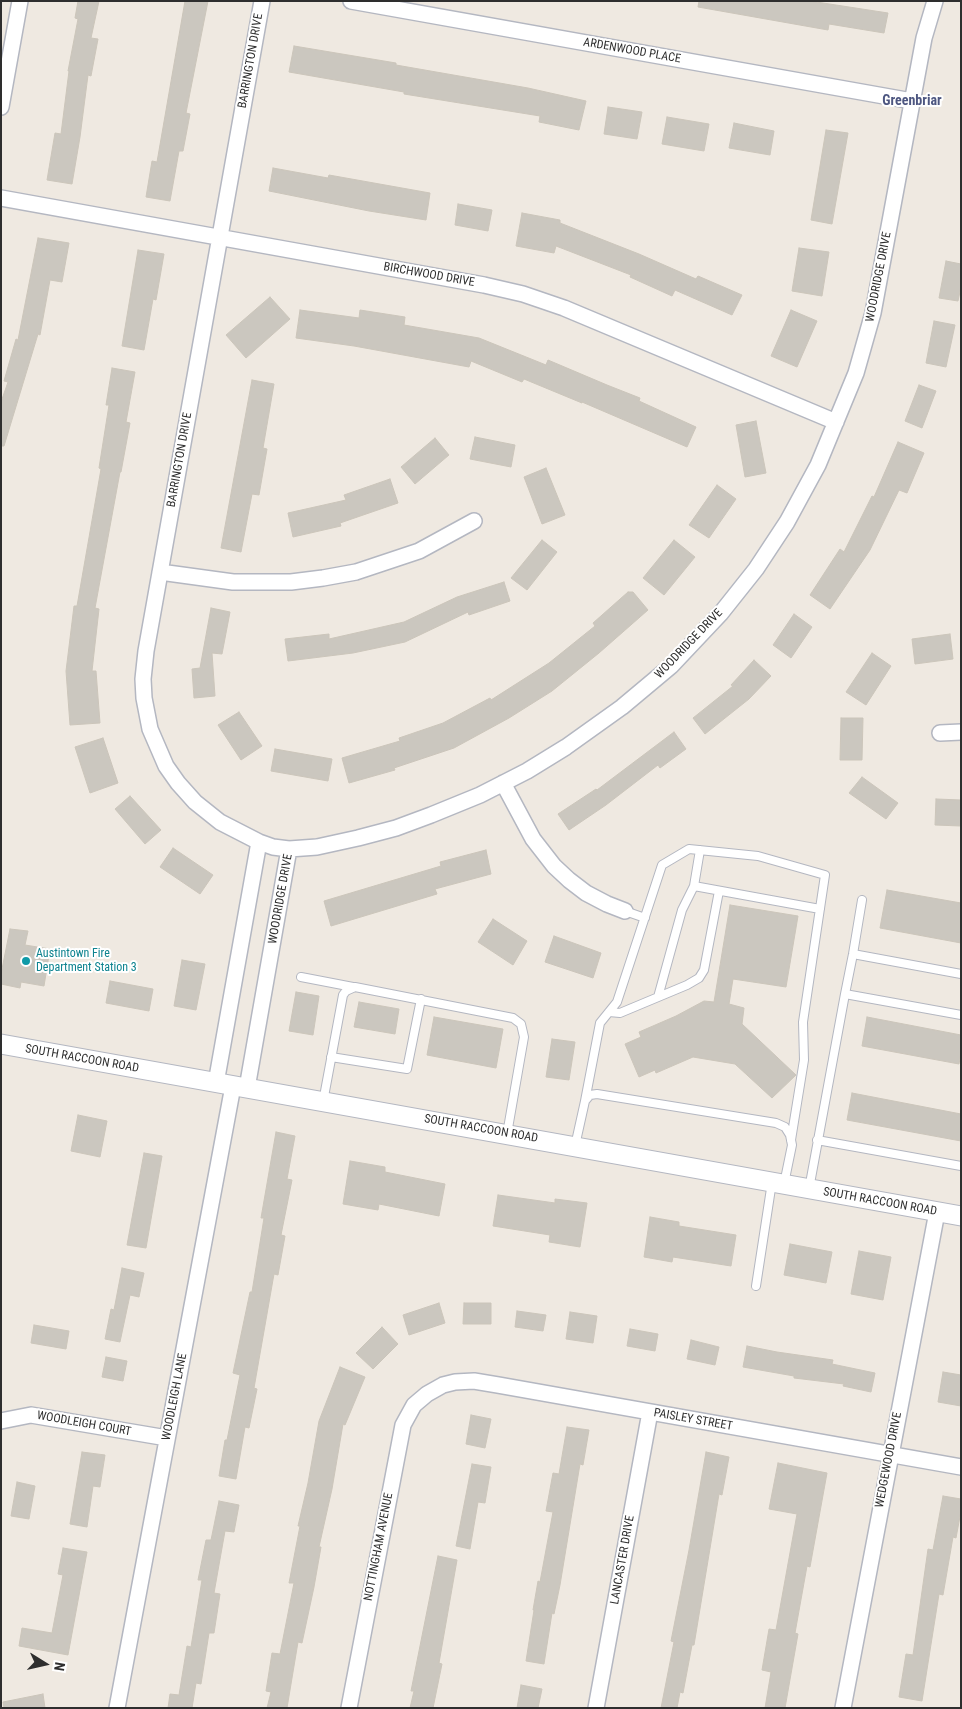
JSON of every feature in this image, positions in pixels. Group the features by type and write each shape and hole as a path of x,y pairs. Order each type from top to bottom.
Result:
{"street":[{"path":"1,107 20,1"},
{"name":"BARRINGTON DRIVE","path":"262,1 146,651 143,679 144,698 150,729 166,766 178,783 195,802 220,822 258,842 273,847 289,849"},
{"name":"ARDENWOOD PLACE","path":"351,1 912,101"},
{"name":"WOODRIDGE DRIVE","path":"232,1085 289,849 317,847 396,828 480,795 566,748 622,707 671,666 721,613 756,569 788,522 818,465 856,373 873,313 924,38 935,1"},
{"name":"BIRCHWOOD DRIVE","path":"1,198 484,284 523,294 564,308 836,422"},
{"path":"160,572 233,582 291,582 322,578 356,572 387,563 419,550 474,521"},
{"path":"940,733 961,732"},
{"path":"503,783 533,839 554,866 586,892 607,904 625,911"},
{"path":"232,1085 258,842"},
{"name":"SOUTH RACCOON ROAD","path":"1,1044 961,1216"},
{"name":"WOODLEIGH LANE","path":"116,1708 232,1085"},
{"name":"WEDGEWOOD DRIVE","path":"843,1708 937,1212"},
{"name":"PAISLEY STREET","path":"427,1394 436,1388 449,1384 474,1381 961,1467"},
{"name":"NOTTINGHAM AVENUE","path":"349,1708 400,1438 406,1418 414,1405 427,1394"},
{"name":"LANCASTER DRIVE","path":"596,1708 650,1412"},
{"name":"WOODLEIGH COURT","path":"1,1421 30,1414 167,1438"}],"lane":[{"path":"575,1146 600,1023 617,1002 662,866 689,849 758,856 825,875 803,1022 804,1060 791,1140"},
{"path":"658,997 682,910 694,886 700,850"},
{"path":"694,886 820,908"},
{"path":"609,1012 620,1013 699,978 704,970 719,891"},
{"path":"809,1189 862,900"},
{"path":"625,911 644,918"},
{"path":"853,954 961,974"},
{"path":"300,977 513,1018 521,1024 524,1037 508,1134"},
{"path":"324,1102 342,995 355,987"},
{"path":"845,994 961,1015"},
{"path":"331,1057 407,1070 421,1000"},
{"path":"585,1101 590,1095 597,1094 776,1124 784,1127 790,1135 792,1145 778,1183 756,1286"},
{"path":"817,1140 961,1166"}],"building":[{"path":"78,1 99,1 91,38 98,39 91,76 88,75 72,184 47,180 55,133 61,134 68,71 78,19 75,18"},
{"path":"185,1 208,1 186,113 190,114 183,151 179,151 170,201 146,197 152,161 157,162"},
{"path":"699,1 810,1 888,13 884,33 829,24 828,30 698,7"},
{"path":"294,46 396,63 396,65 528,88 586,101 579,130 539,122 540,116 404,94 404,92 289,72"},
{"path":"608,107 642,112 637,139 604,134"},
{"path":"667,117 709,124 704,151 662,144"},
{"path":"734,123 774,131 770,155 729,148"},
{"path":"826,130 848,133 832,224 811,220"},
{"path":"273,168 328,178 329,175 430,193 426,220 369,211 269,191"},
{"path":"458,204 492,210 488,231 455,225"},
{"path":"522,213 560,220 560,223 696,279 698,276 742,295 732,315 675,290 672,296 630,277 631,275 556,246 554,253 516,246"},
{"path":"38,238 69,243 62,282 50,280 40,335 38,334 4,446 1,446 1,402 8,382 4,381 16,339 18,340"},
{"path":"799,248 829,252 822,296 792,291"},
{"path":"138,250 164,254 156,300 153,299 144,350 122,346"},
{"path":"946,261 961,264 961,287 958,301 939,298"},
{"path":"270,297 290,319 246,358 226,335"},
{"path":"300,310 359,318 360,310 405,317 404,325 479,338 546,365 548,360 640,398 639,401 696,427 687,447 582,402 524,379 522,382 471,361 469,367 354,346 296,338"},
{"path":"791,310 817,321 797,367 771,356"},
{"path":"934,321 955,325 946,367 926,363"},
{"path":"112,368 135,372 126,422 130,423 95,608 99,609 92,671 96,671 100,723 70,725 66,671 74,606 77,606 101,469 99,468 109,405 106,405"},
{"path":"252,380 274,384 263,448 267,449 259,495 252,494 241,552 221,548"},
{"path":"919,385 936,391 922,428 905,421"},
{"path":"756,421 766,473 745,477 736,425"},
{"path":"475,437 515,445 511,467 470,459"},
{"path":"435,438 449,455 415,484 401,467"},
{"path":"898,442 924,453 907,493 899,490 870,550 830,609 810,595 840,549 844,552 872,496 874,497"},
{"path":"546,468 565,515 542,524 524,477"},
{"path":"390,479 398,503 340,523 341,526 293,537 288,513 346,500 344,495"},
{"path":"717,485 736,499 709,538 689,525"},
{"path":"542,540 557,552 527,590 511,578"},
{"path":"674,540 695,557 664,595 643,578"},
{"path":"504,582 510,601 469,615 468,612 405,642 353,653 288,661 285,639 329,634 329,639 404,622 457,597"},
{"path":"628,592 633,592 648,610 552,691 509,718 454,748 394,768 395,770 349,783 342,758 400,741 399,738 443,723 490,698 491,700 549,663 595,626 593,623"},
{"path":"211,608 230,612 222,654 212,653 215,696 194,698 192,669 200,668"},
{"path":"794,614 812,627 791,658 773,645"},
{"path":"950,634 953,659 915,664 912,639"},
{"path":"872,653 891,666 866,705 846,692"},
{"path":"754,660 771,676 749,699 705,734 693,718 733,686 731,685"},
{"path":"239,712 262,746 241,760 218,725"},
{"path":"841,718 863,718 862,760 840,760"},
{"path":"674,732 686,749 660,768 658,765 606,805 569,830 558,814 597,790"},
{"path":"103,738 118,783 90,793 75,747"},
{"path":"275,749 332,759 328,781 271,771"},
{"path":"862,777 898,803 886,819 849,793"},
{"path":"130,796 161,830 145,844 115,809"},
{"path":"936,799 961,800 961,826 935,825"},
{"path":"173,848 213,875 200,894 160,867"},
{"path":"486,850 491,874 435,889 437,894 331,926 324,901 441,866 440,862"},
{"path":"887,890 961,903 961,943 880,928"},
{"path":"730,905 798,916 786,987 733,979 729,1004 744,1008 742,1024 796,1075 772,1098 735,1064 693,1057 656,1073 655,1070 639,1077 625,1044 641,1037 639,1032 704,1001 714,1002"},
{"path":"493,919 527,941 513,965 478,942"},
{"name":"Austintown Fire Department Station 3","path":"10,929 28,931 25,945 50,949 44,986 21,982 20,988 1,984 1,974"},
{"path":"554,936 601,953 593,978 545,962"},
{"path":"182,960 205,964 196,1010 174,1006"},
{"path":"110,981 153,989 149,1011 106,1003"},
{"path":"296,992 319,996 313,1035 289,1031"},
{"path":"359,1002 399,1009 395,1034 354,1027"},
{"path":"434,1017 503,1029 496,1068 427,1055"},
{"path":"867,1017 961,1035 959,1064 862,1046"},
{"path":"552,1039 575,1042 569,1080 546,1077"},
{"path":"852,1093 961,1114 961,1141 847,1120"},
{"path":"78,1115 107,1121 100,1157 71,1151"},
{"path":"276,1132 295,1136 287,1179 292,1180 281,1235 285,1236 278,1275 274,1274 254,1388 257,1389 249,1428 245,1427 236,1479 219,1476 240,1375 233,1373 250,1292 252,1292 264,1218 261,1218"},
{"path":"144,1153 162,1156 146,1248 127,1245"},
{"path":"350,1161 385,1167 385,1172 445,1184 439,1216 379,1204 378,1210 343,1204"},
{"path":"498,1195 555,1203 555,1199 587,1203 580,1247 549,1242 550,1235 493,1226"},
{"path":"650,1217 679,1222 679,1226 736,1235 731,1266 673,1257 672,1262 644,1257"},
{"path":"790,1244 832,1252 826,1283 784,1275"},
{"path":"859,1251 891,1257 883,1300 851,1294"},
{"path":"122,1268 144,1273 139,1297 130,1295 120,1342 105,1339 111,1309 114,1310"},
{"path":"439,1303 445,1323 409,1335 403,1315"},
{"path":"464,1303 491,1303 491,1324 463,1324"},
{"path":"517,1311 546,1315 543,1331 515,1327"},
{"path":"570,1312 597,1316 593,1343 566,1339"},
{"path":"34,1325 69,1331 66,1349 31,1343"},
{"path":"382,1327 398,1344 373,1369 356,1353"},
{"path":"630,1329 658,1334 655,1351 627,1346"},
{"path":"691,1340 719,1347 715,1365 687,1359"},
{"path":"747,1346 833,1360 832,1364 875,1373 871,1392 843,1386 844,1384 794,1378 794,1376 743,1367"},
{"path":"106,1357 127,1361 123,1381 102,1377"},
{"path":"340,1367 365,1377 345,1425 343,1424 332,1489 319,1547 321,1547 314,1587 302,1643 298,1642 287,1708 267,1708 271,1692 266,1691 272,1653 280,1654 294,1583 289,1583 300,1526 298,1526 319,1421"},
{"path":"943,1372 961,1375 961,1406 938,1402"},
{"path":"471,1415 491,1419 485,1448 466,1444"},
{"path":"567,1427 589,1430 583,1465 580,1464 560,1585 554,1614 552,1613 544,1664 526,1661 538,1581 540,1582 553,1512 546,1511 553,1473 559,1474"},
{"path":"82,1452 105,1455 100,1487 93,1486 87,1527 70,1524"},
{"path":"706,1452 729,1457 722,1495 719,1494 694,1645 692,1645 683,1693 680,1692 677,1708 661,1708 674,1642 671,1641"},
{"path":"778,1463 827,1473 810,1567 807,1566 795,1633 798,1634 785,1708 765,1708 771,1672 762,1670 769,1629 776,1630 797,1514 769,1509"},
{"path":"472,1464 491,1467 485,1503 478,1502 470,1549 456,1546"},
{"path":"17,1482 35,1486 29,1519 11,1516"},
{"path":"943,1496 961,1499 961,1511 956,1538 953,1537 943,1595 939,1594 922,1701 899,1697 906,1654 913,1655 928,1549 933,1550"},
{"path":"219,1501 239,1505 234,1532 225,1531 214,1593 220,1594 214,1633 209,1633 201,1684 196,1683 192,1708 168,1708 170,1694 179,1695 187,1646 191,1647 202,1580 198,1580 206,1540 211,1540"},
{"path":"63,1548 87,1552 68,1655 19,1646 22,1628 52,1633 63,1575 58,1574"},
{"path":"438,1556 457,1560 439,1663 442,1664 433,1708 410,1708 414,1691 411,1691"},
{"path":"521,1685 542,1689 538,1708 517,1708"},
{"path":"43,1694 45,1708 4,1708 3,1702"}],"place":[{"name":"Austintown Fire Department Station 3","path":"26,961"}],"district":[{"name":"Greenbriar","path":"912,101"}]}
